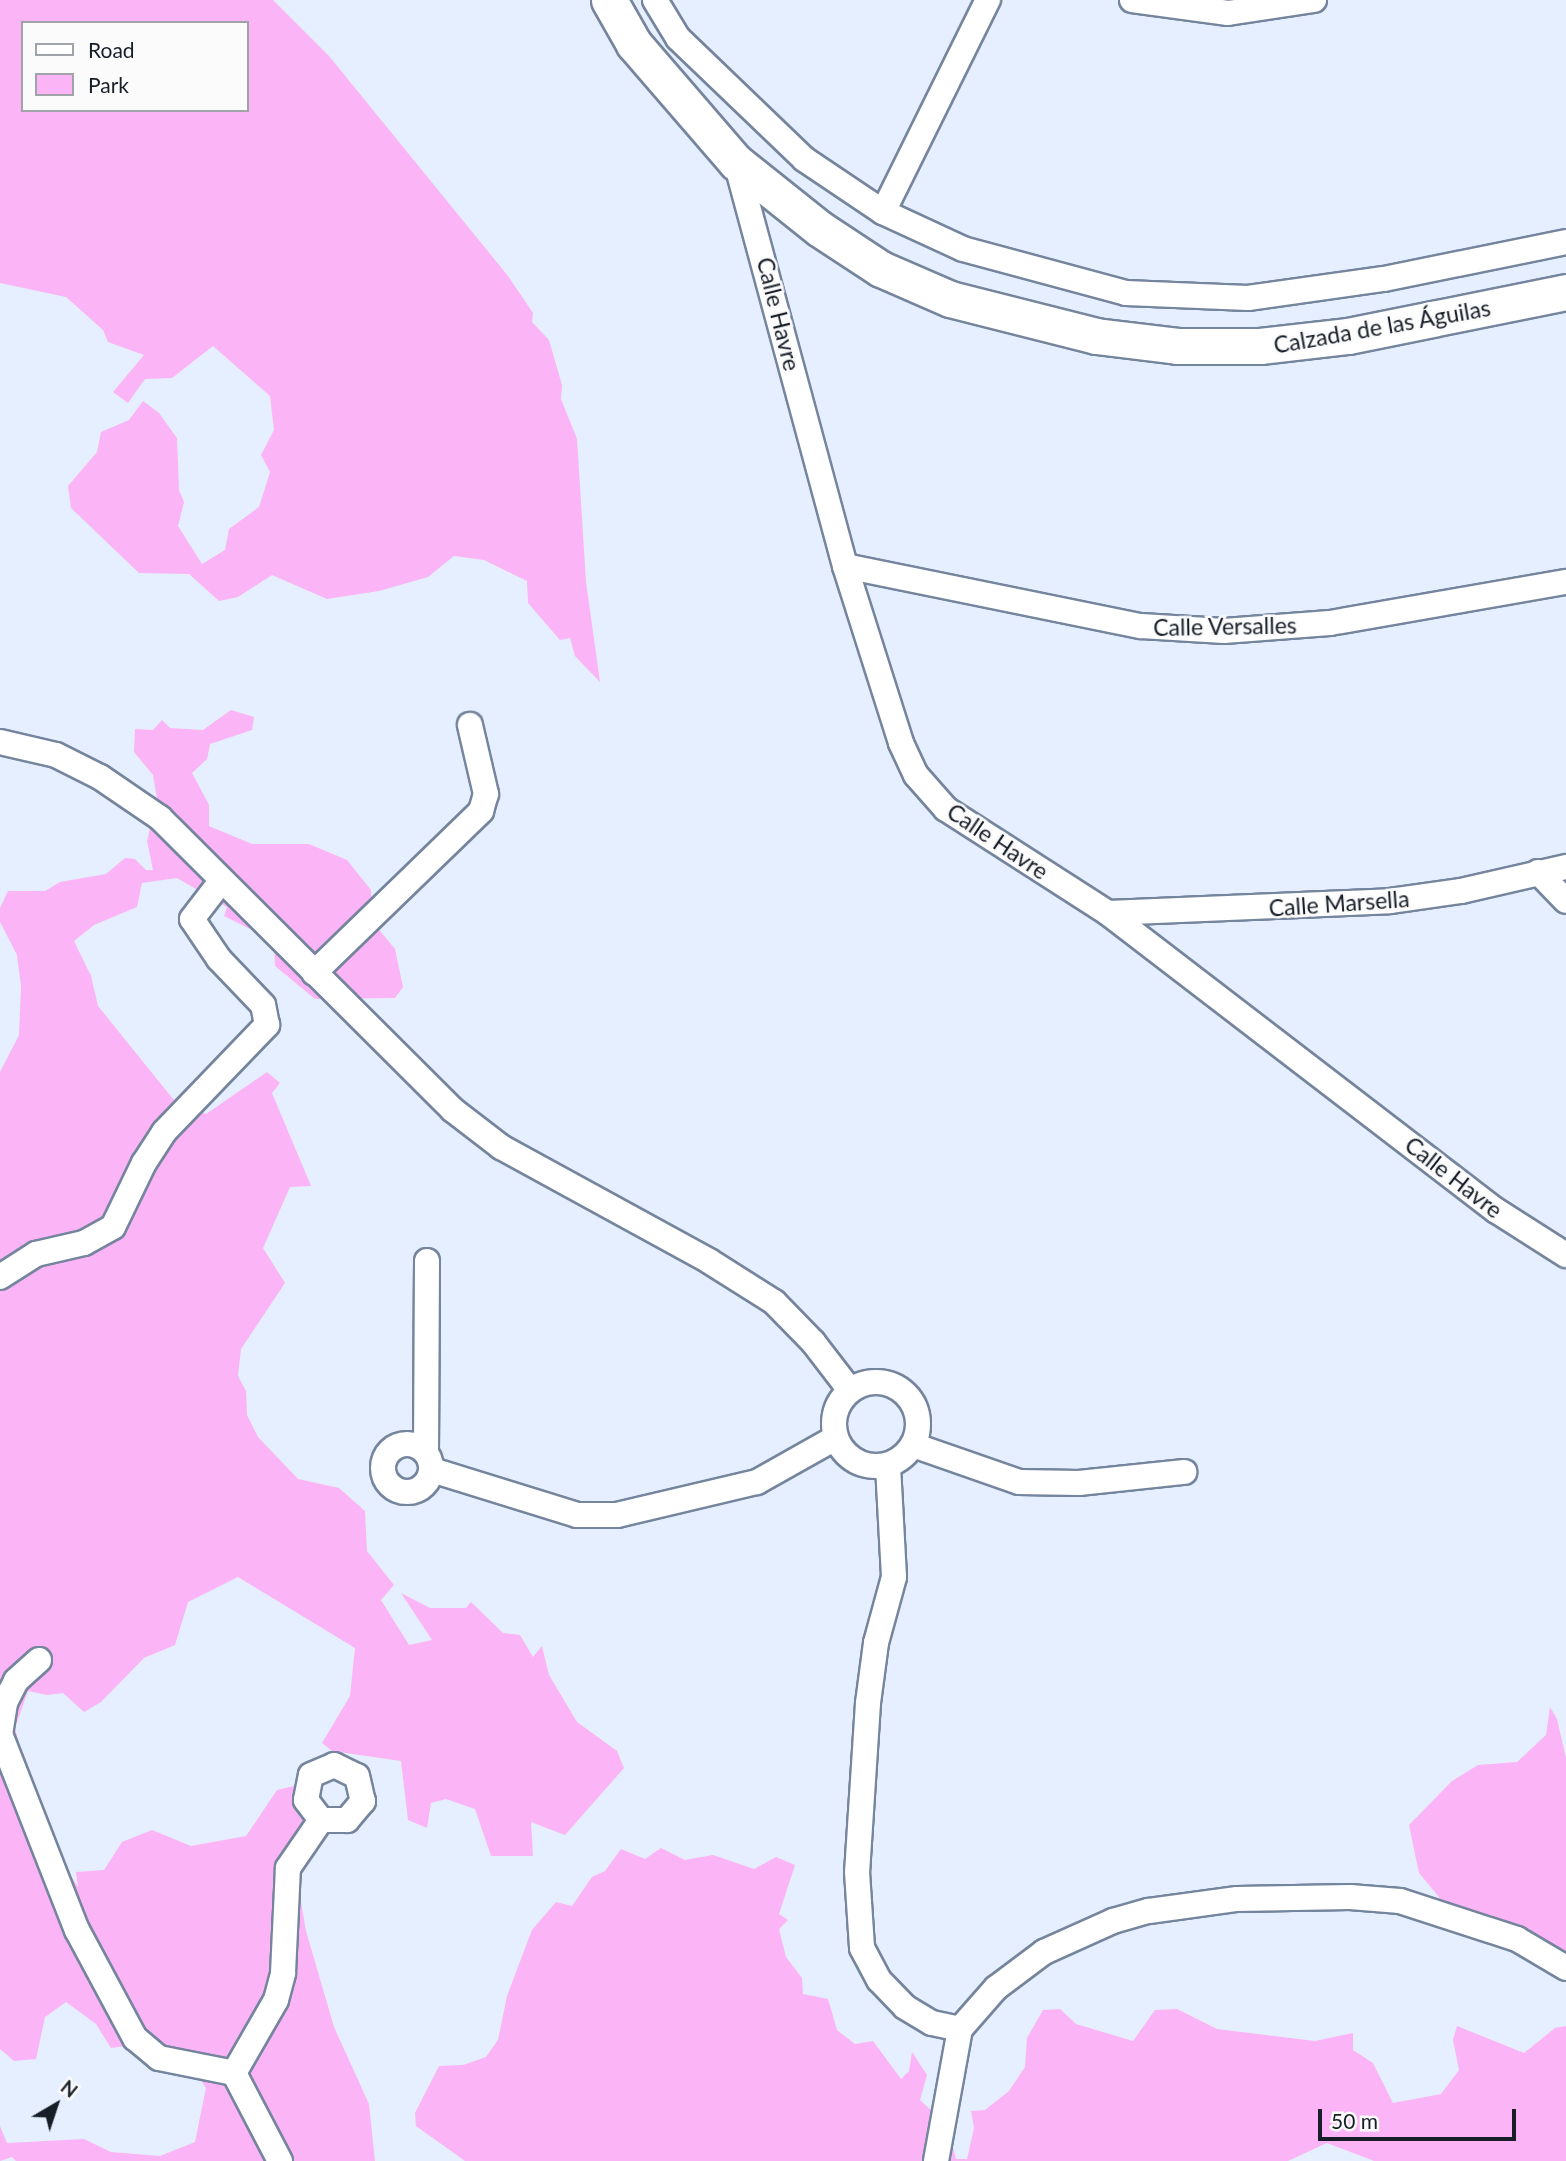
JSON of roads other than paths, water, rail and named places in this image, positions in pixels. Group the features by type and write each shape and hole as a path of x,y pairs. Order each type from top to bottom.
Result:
{"main road":[{"name":"Calzada de las Águilas","path":"608,0 634,44 736,162 820,229 881,269 950,299 1096,336 1177,346 1260,346 1348,336 1566,292"}],"street":[{"name":"Calzada de las Águilas","path":"655,0 678,38 804,159 883,212 962,249 1126,293 1248,298 1384,279 1566,242"},
{"path":"883,212 988,0"},
{"path":"1132,0 1228,13 1314,0"},
{"name":"Calle Havre","path":"736,162 845,565 901,743 916,775 946,808 1108,914 1497,1211 1566,1255"},
{"name":"Calle Versalles","path":"845,565 1141,626 1224,631 1330,623 1566,582"},
{"path":"314,974 481,811 486,794 470,725"},
{"path":"0,743 56,755 100,777 160,818 453,1110 501,1147 709,1261 774,1302 850,1390"},
{"name":"Calle Marsella","path":"1108,914 1390,901 1461,891 1566,867"},
{"path":"1538,872 1566,901"},
{"path":"0,1277 36,1254 84,1243 113,1227 144,1163 164,1132 267,1025 263,1004 219,959 191,919 222,880"},
{"path":"427,1261 429,1461 506,1497 577,1515 617,1515 757,1482 835,1438"},
{"path":"877,1382 904,1392 918,1417 913,1446 888,1465 864,1466 844,1453 835,1438 833,1416 850,1390 877,1382"},
{"path":"913,1446 1019,1482 1079,1483 1184,1472"},
{"path":"888,1465 894,1577 876,1643 868,1703 857,1872 862,1948 879,1980 905,2007 932,2023 960,2029"},
{"path":"39,1660 16,1681 5,1703 0,1734 77,1930 135,2038 159,2058 234,2073"},
{"path":"234,2073 275,2000 283,1973 288,1868 321,1820"},
{"path":"936,2161 960,2029 996,1988 1044,1952 1137,1914 1237,1899 1350,1897 1400,1901 1517,1939 1566,1968"},
{"path":"234,2073 280,2161"}]}
